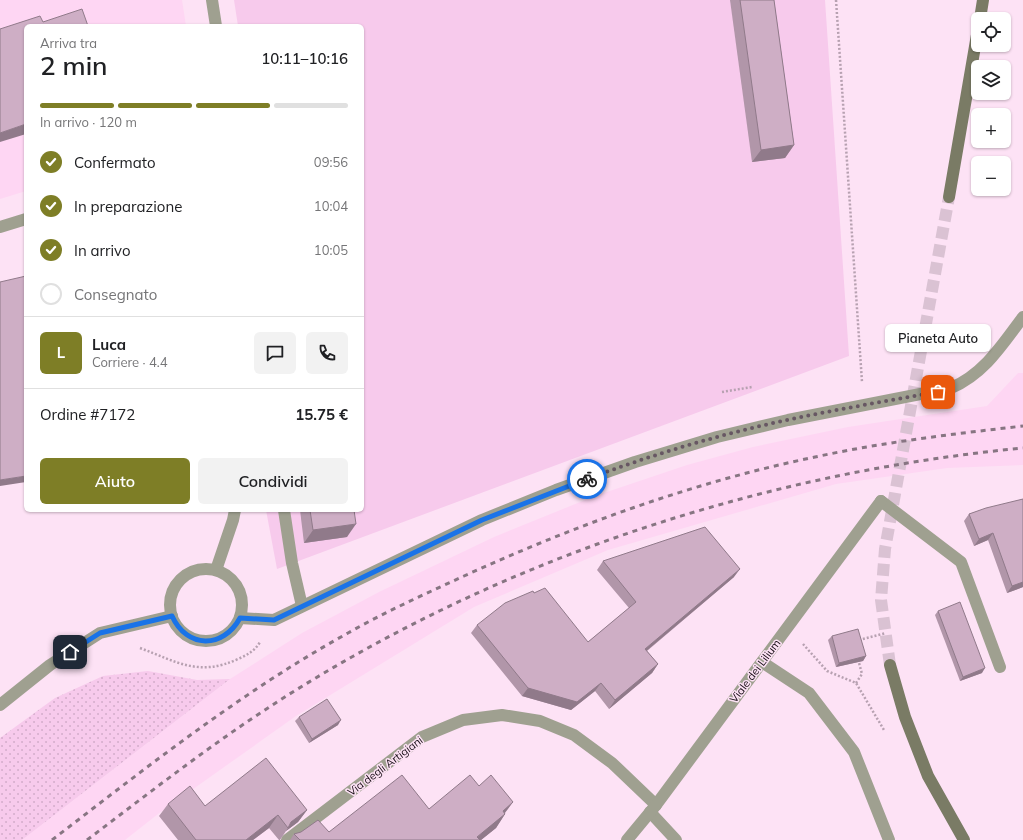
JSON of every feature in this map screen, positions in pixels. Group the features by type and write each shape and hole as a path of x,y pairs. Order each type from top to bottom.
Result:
{"main road":[{"path":"981,12 983,0"},
{"path":"949,197 974,52"},
{"path":"890,665 905,717 928,776 964,840"}],"street":[{"path":"212,0 216,24"},
{"path":"0,227 24,220"},
{"path":"240,618 274,620 482,520 556,490 635,462 717,437 788,420 938,392 963,383 983,368 1023,316"},
{"name":"Viale dei Lilium","path":"627,840 653,808 788,628 881,501 961,562 1000,666"},
{"path":"216,570 235,512"},
{"path":"284,512 292,563 302,606"},
{"path":"205,569 216,570 227,575 236,583 241,594 243,606 240,618 234,628 226,635 216,640 205,641 194,639 184,634 177,626 172,616 170,605 172,594 180,580 194,571 205,569"},
{"path":"0,705 50,665 100,633 172,616"},
{"path":"762,662 809,693 854,752 889,840"},
{"name":"Via degli Artigiani","path":"287,840 422,737 463,720 502,715 540,721 574,735 612,763 653,808 676,840"}],"path":[{"path":"836,0 863,405"},
{"path":"722,392 752,387"},
{"path":"136,647 189,666 205,668 219,667 256,648 274,620"},
{"path":"788,628 827,671 856,683 887,736"},
{"path":"857,640 886,633"},
{"path":"851,659 857,657 862,674 856,683"}],"shaded area":[{"path":"0,0 182,0 186,24 24,24 24,192 0,199"},
{"path":"234,0 825,0 849,356 277,569 266,512 364,512 364,24 238,24"},
{"path":"1018,373 1023,373 1023,465 947,468 836,484 608,550 474,607 296,716 158,814 125,840 22,840 230,679 302,633 379,592 494,537 595,496 687,465 753,447 848,427 987,406"},
{"path":"148,671 197,680 230,679 22,840 0,840 0,738 55,698 103,676"}],"building":[{"path":"740,0 774,0 794,145 761,150"},
{"path":"82,9 87,24 24,24 24,125 0,133 0,29 40,16 43,22"},
{"path":"24,276 24,476 0,480 0,282"},
{"path":"1023,499 1023,582 1012,586 993,533 979,539 969,514 986,508"},
{"path":"310,512 354,512 356,524 313,530"},
{"path":"705,527 740,569 645,649 658,664 615,700 601,683 577,702 528,688 477,625 505,603 533,591 534,593 545,588 588,642 636,602 603,561"},
{"path":"960,602 985,668 963,677 938,611"},
{"path":"858,629 866,656 839,663 832,636"},
{"path":"327,699 341,720 312,739 299,717"},
{"path":"266,758 307,810 291,822 288,828 278,815 246,840 196,840 168,804 190,786 205,806"},
{"path":"402,775 429,809 470,775 479,786 491,775 513,802 503,811 505,814 477,837 480,840 300,840 294,834 301,832 318,820 329,832"}],"tunnel":[{"path":"890,665 881,600 885,549 949,197"}],"railway":[{"path":"52,840 196,731 233,705 309,656 391,610 506,557 549,539 636,507 680,492 770,467 893,443 1023,426"},
{"path":"87,840 211,747 288,695 372,646 460,601 549,562 641,529 735,500 830,478 926,460 1023,448"}],"way so far":[{"path":"587,479 635,462 717,437 788,420 938,392"}],"place":[{"name":"Pianeta Auto","path":"938,392"}],"route":[{"path":"70,652 100,633 172,616 177,626 184,634 194,639 205,641 216,640 226,635 234,628 240,618 274,620 405,555 482,520 587,479"}]}
